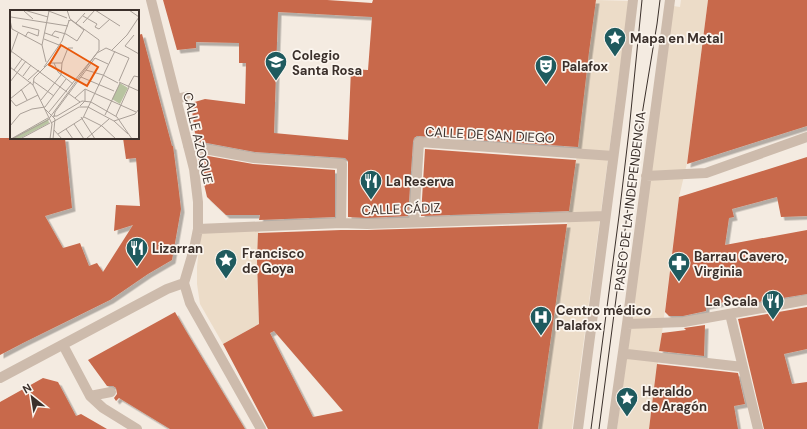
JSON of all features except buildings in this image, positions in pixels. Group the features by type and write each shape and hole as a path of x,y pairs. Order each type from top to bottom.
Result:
{"street":[{"name":"CALLE AZOQUE","path":"151,0 194,169 198,202 198,229 184,283"},
{"name":"PASEO DE LA INDEPENDENCIA","path":"578,429 633,0"},
{"name":"PASEO DE LA INDEPENDENCIA","path":"612,429 670,0"},
{"path":"176,99 189,96"},
{"path":"646,176 706,173 807,137"},
{"name":"CALLE DE SAN DIEGO","path":"414,222 418,142 613,156"},
{"path":"188,146 254,158 342,164 340,223"},
{"name":"CALLE CÁDIZ","path":"198,229 340,223 367,224 605,216"},
{"path":"0,378 167,289 184,283 190,302 261,429"},
{"path":"627,324 684,322 807,300"},
{"path":"730,314 758,429"},
{"path":"63,345 90,396 103,408 137,429"},
{"path":"627,354 743,367"},
{"path":"90,396 111,392"}],"shaded area":[{"path":"596,0 629,1 572,429 538,429 577,154"},
{"path":"681,0 708,0 687,163 679,197 649,429 617,429 673,6 680,7"},
{"path":"259,227 257,268 259,324 223,344 200,304 197,284 197,267 201,229"}],"tram line":[{"path":"591,429 619,216 642,0"},
{"path":"599,429 633,169 660,0"}],"place":[{"name":"Mapa en Metal","path":"615,58"},
{"name":"Colegio Santa Rosa","path":"276,82"},
{"name":"Palafox","path":"546,86"},
{"name":"La Reserva","path":"371,200"},
{"name":"Lizarran","path":"137,268"},
{"name":"Francisco de Goya","path":"226,280"},
{"name":"Barrau Cavero, Virginia","path":"679,282"},
{"name":"La Scala","path":"773,320"},
{"name":"Centro médico Palafox","path":"541,336"},
{"name":"Heraldo de Aragón","path":"627,418"}]}
